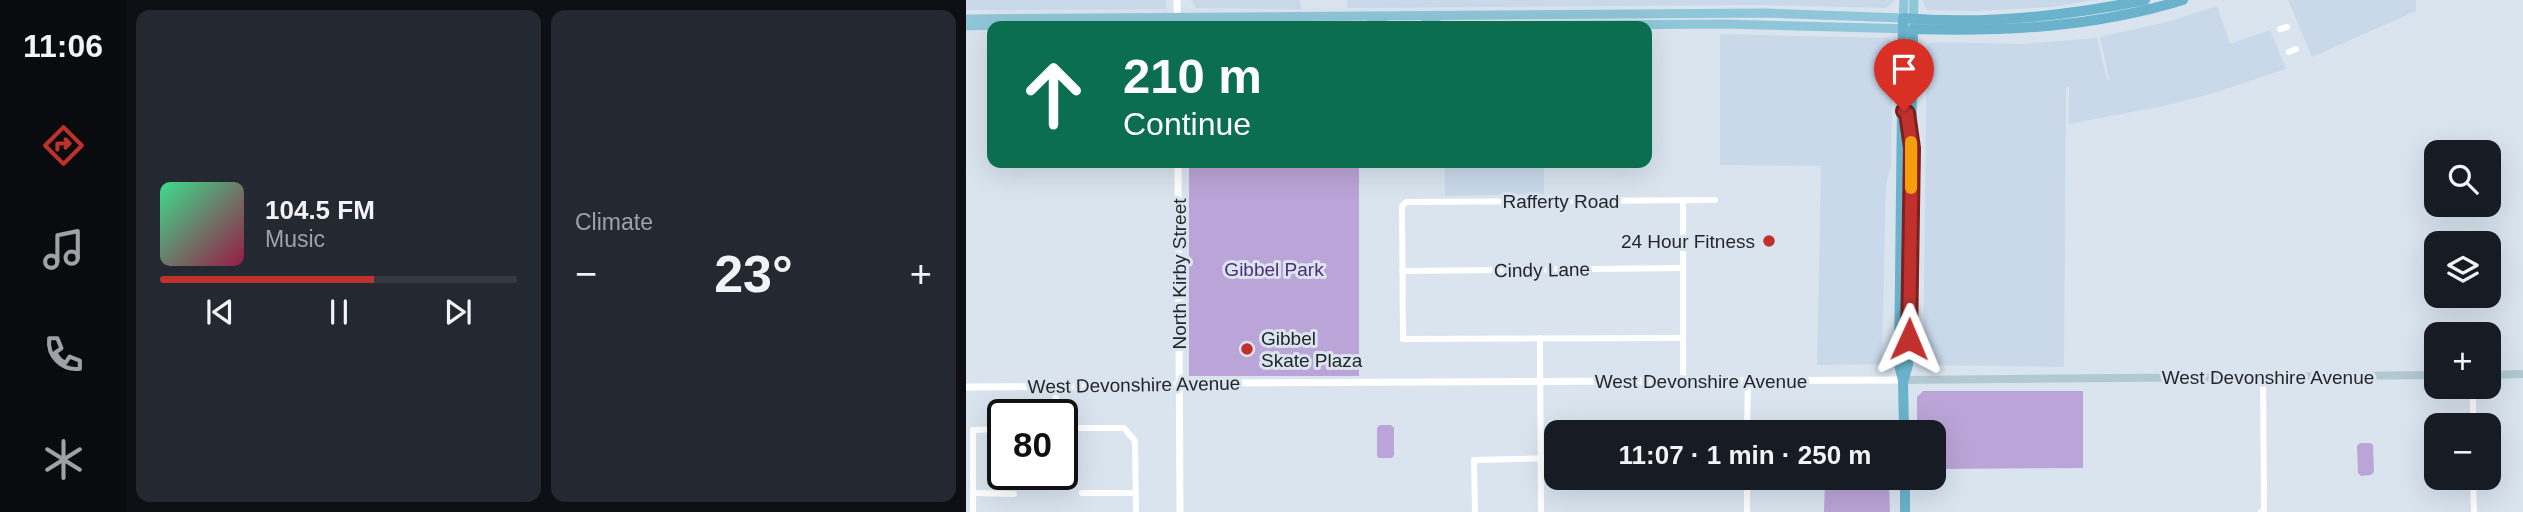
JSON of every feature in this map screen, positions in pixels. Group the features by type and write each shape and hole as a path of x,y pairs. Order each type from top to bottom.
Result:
{"highway":[{"path":"1908,24 2013,19 2105,8 2145,0"},
{"path":"2101,20 2101,14 2165,0"},
{"path":"1908,24 1988,31 2051,27 2156,9 2183,0"},
{"path":"1904,420 1903,380 1899,365 1901,111 1908,24"},
{"path":"1903,380 1908,365 1912,152 1908,24"},
{"path":"1901,111 1907,113 1912,152"},
{"path":"1902,125 1907,153 1912,152"},
{"path":"1905,490 1905,512"}],"main road":[{"path":"1904,0 1908,24"},
{"path":"1908,24 1914,0"},
{"path":"1215,21 1404,16 1766,13 1908,24"},
{"path":"1376,21 1398,20 1404,16"},
{"path":"1426,21 1462,20 1472,16"},
{"path":"1040,21 1093,18 1156,21"},
{"path":"966,19 1004,21"},
{"path":"1652,25 1908,24"},
{"path":"966,28 987,26"},
{"path":"966,28 987,30"},
{"path":"2501,375 2523,374"},
{"name":"West Devonshire Avenue","path":"1903,380 2424,375"}],"street":[{"path":"1177,0 1177,21"},
{"name":"North Kirby Street","path":"1178,168 1180,512"},
{"path":"1684,200 1684,381"},
{"name":"Rafferty Road","path":"1402,271 1402,206 1406,202 1715,200"},
{"name":"Cindy Lane","path":"1402,271 1683,268"},
{"path":"1402,271 1403,339 1683,338"},
{"path":"1540,338 1541,512"},
{"path":"2262,512 2263,377"},
{"path":"1747,420 1748,380"},
{"name":"West Devonshire Avenue","path":"966,387 1903,380"},
{"path":"1056,386 1056,399"},
{"path":"1078,428 1124,428 1135,441 1136,512"},
{"path":"973,512 973,430 987,430"},
{"path":"1475,512 1474,460 1541,458"},
{"path":"1747,490 1747,512"},
{"path":"2473,490 2474,512"},
{"path":"973,493 1014,494"},
{"path":"1082,493 1135,493"}],"shaded area":[{"path":"966,0 1166,0 1166,9 966,10"},
{"path":"1191,0 1300,0 1301,9 1196,8"},
{"path":"1347,0 1895,0 1886,8 1757,5 1347,8"},
{"path":"1922,0 2096,0 2052,7 1975,11 1927,10"},
{"path":"2288,0 2416,0 2416,11 2312,57"},
{"path":"2217,6 2230,44 2270,30 2286,69 2207,95 2069,124 2069,87 2066,87 2064,367 1923,365 1927,45 1932,42 2020,44 2097,38 2107,80 2109,79 2100,37 2171,21"},
{"path":"1720,34 1888,38 1893,44 1891,165 1886,185 1882,364 1817,365 1821,166 1720,165"},
{"path":"1445,168 1544,168 1544,194 1445,196"}],"green space":[{"name":"Gibbel Park","path":"1189,168 1359,168 1359,376 1189,376"},
{"path":"1923,391 2083,391 2083,468 1946,469 1946,420 1917,420 1917,397"},
{"path":"1380,425 1391,425 1394,428 1392,458 1377,456 1377,428"},
{"path":"2360,443 2373,445 2374,472 2371,475 2361,476 2358,473 2357,446"},
{"path":"1825,490 1889,490 1890,512 1824,512"}],"slow traffic":[{"path":"1911,142 1911,188"}],"place":[{"name":"24 Hour Fitness","path":"1769,241"},
{"name":"Gibbel Skate Plaza","path":"1247,349"}],"route":[{"path":"1904,111 1907,113 1912,148 1909,339"}]}
